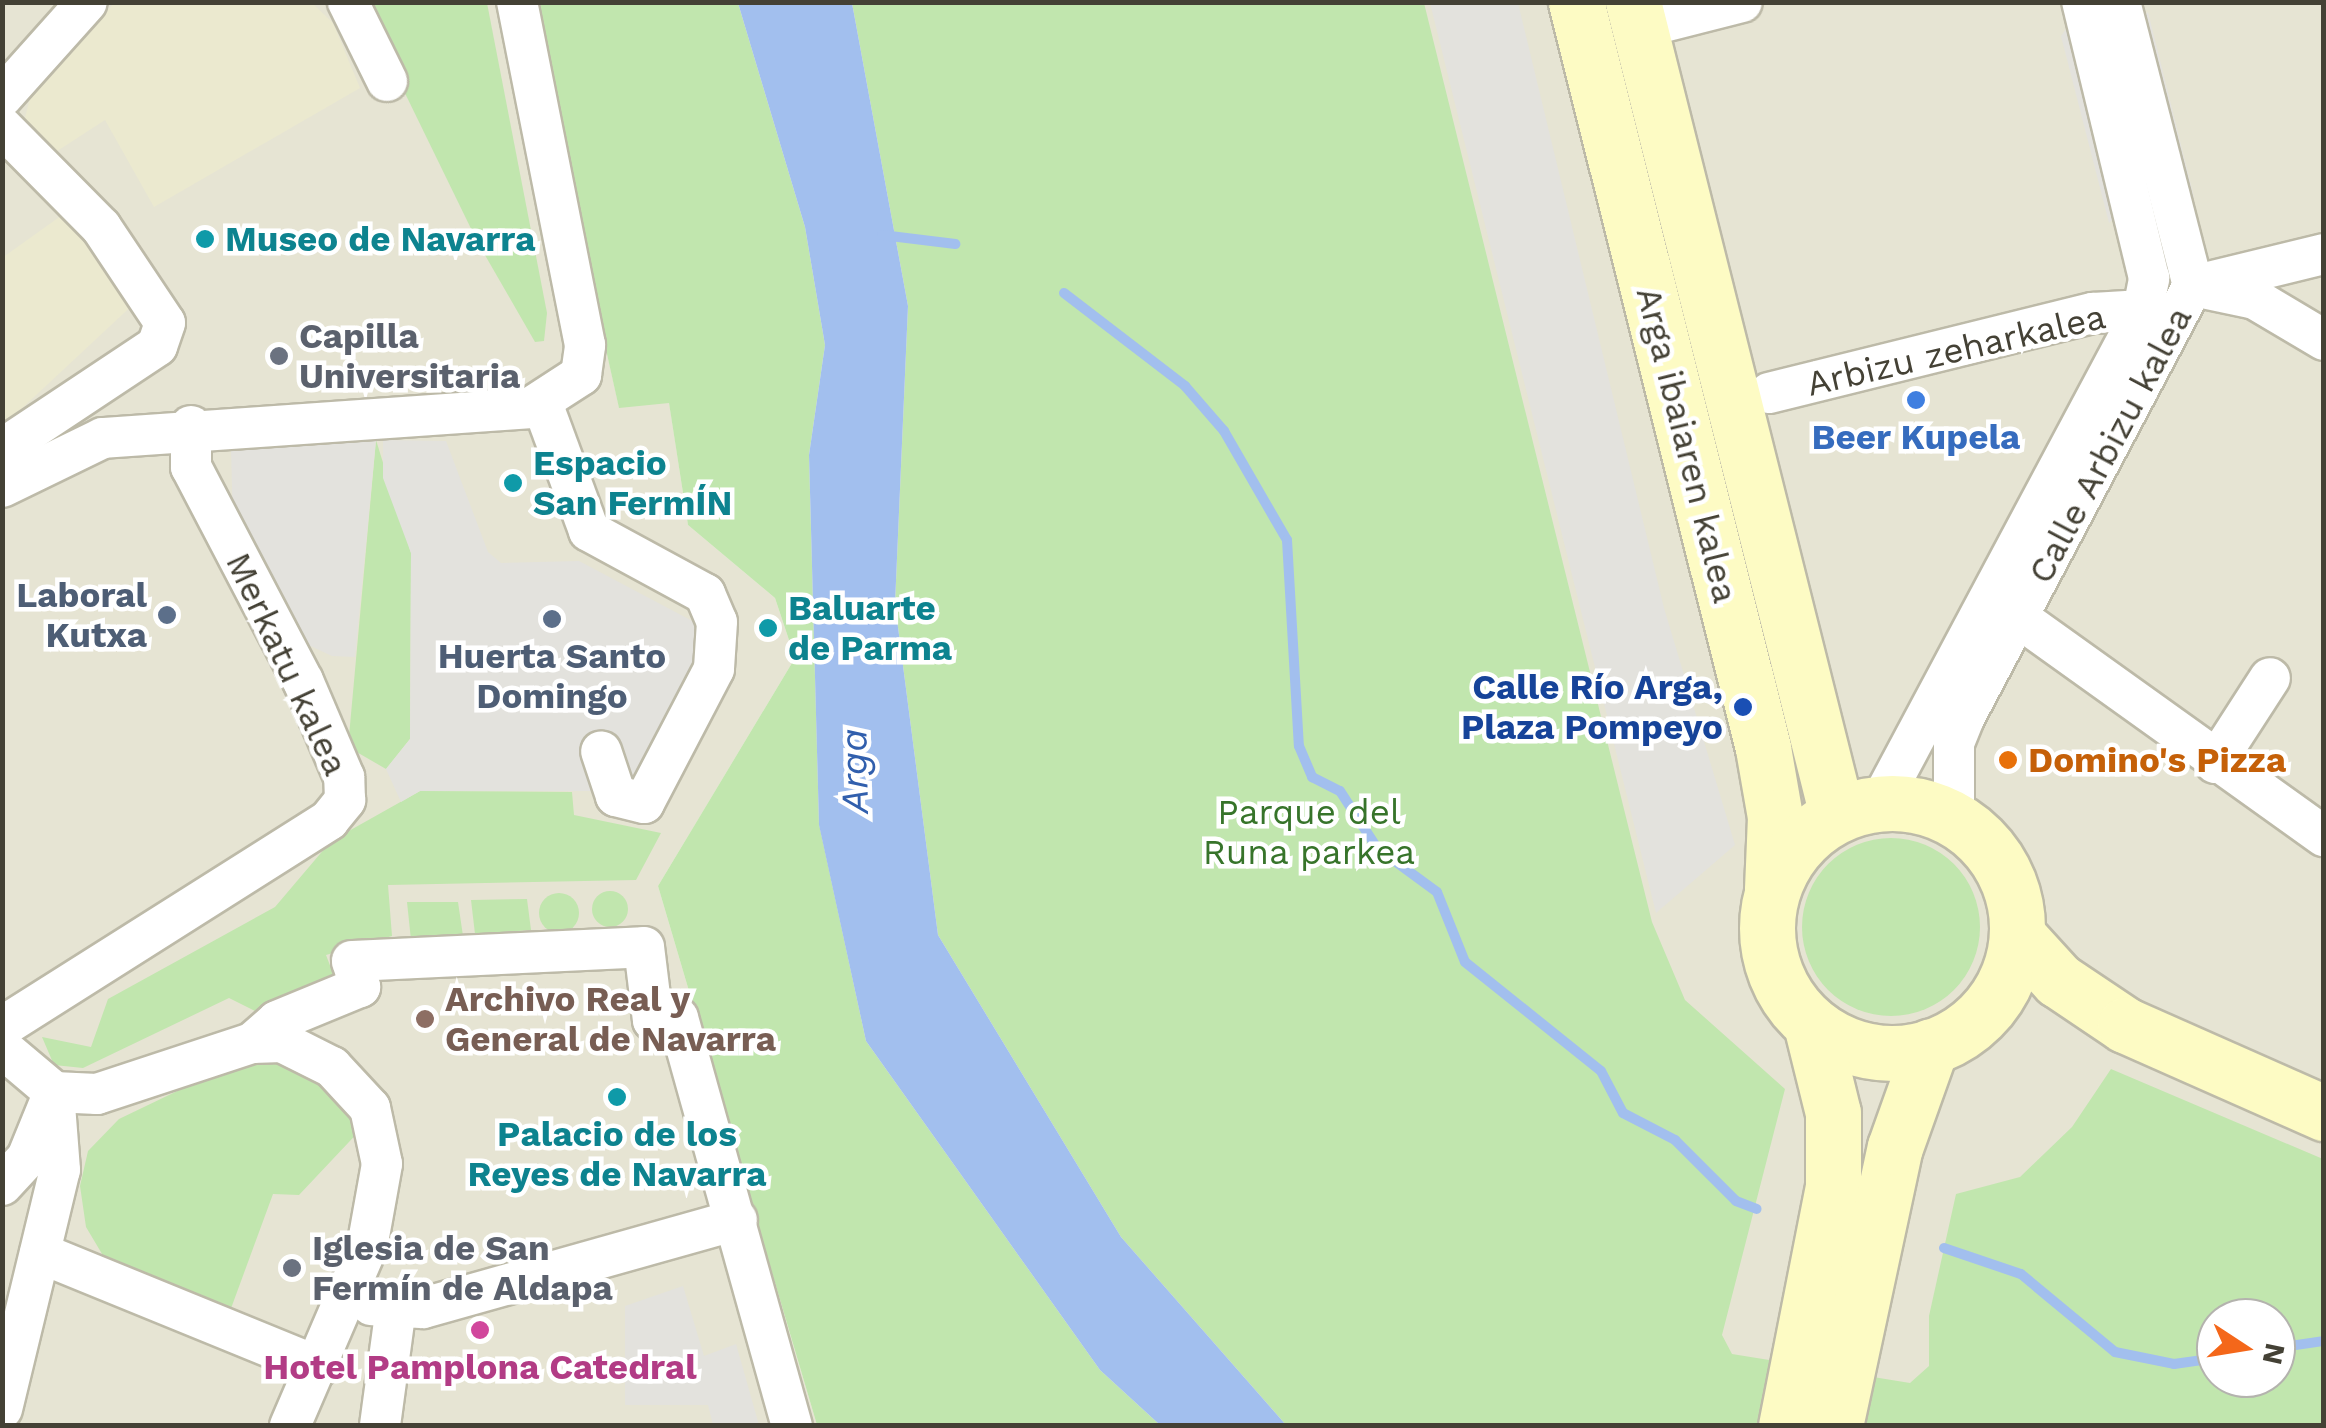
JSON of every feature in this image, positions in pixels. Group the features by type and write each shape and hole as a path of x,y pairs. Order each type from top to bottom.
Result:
{"street":[{"path":"2,97 86,2"},
{"path":"348,2 387,81"},
{"path":"2,487 103,438 191,426 542,402 581,375 585,345 517,2"},
{"name":"Arga ibaiaren kalea","path":"1576,2 1763,748 1775,817 1772,890"},
{"path":"1636,15 1742,2"},
{"name":"Calle Arbizu kalea","path":"1858,809 2143,310 2148,278 2082,2"},
{"name":"Calle Arbizu kalea","path":"1954,819 1954,743 2192,286 2120,2"},
{"name":"Arga ibaiaren kalea","path":"1636,15 1858,809"},
{"path":"2,127 102,228 166,323 157,346 2,449"},
{"path":"2192,286 2324,254"},
{"path":"2192,286 2255,299 2324,340"},
{"name":"Arbizu zeharkalea","path":"1769,393 2093,312 2143,310"},
{"path":"542,402 589,531 705,594 717,622 714,668 644,802 616,796 600,750"},
{"name":"Merkatu kalea","path":"2,1027 330,820 345,800 344,776 303,682 191,467 191,426"},
{"path":"2019,618 2215,763 2324,836"},
{"path":"2215,763 2270,678"},
{"path":"1836,1426 1834,1137 1811,1024 1772,963 1772,890 1809,834 1858,809 1954,819 2002,868 2017,935 2058,980 2125,1025 2324,1114"},
{"path":"1786,1426 1895,1146 1952,1035 1996,998 2017,935"},
{"path":"2,1048 54,1092 111,1090 252,1043 278,1021 360,987 352,961 385,967 644,947 653,1020 678,1018 792,1426"},
{"path":"1811,1024 1875,1053 2051,1015 2125,1025"},
{"path":"252,1043 310,1051 355,1090 380,1132 377,1195 348,1303 290,1426"},
{"path":"2,1185 27,1158 54,1092"},
{"path":"2,1409 60,1170 54,1092"},
{"path":"348,1303 396,1308 737,1220"},
{"path":"40,1253 319,1368"},
{"path":"380,1426 396,1308"}],"shaded area":[{"path":"3,3 540,3 557,130 619,407 669,402 688,525 775,598 795,658 658,886 817,1425 3,1426"},
{"path":"114,3 312,3 333,23 360,88 154,207 105,120 51,155 23,126 30,98"},
{"path":"903,3 2323,3 2323,1425 1362,1425"},
{"path":"1430,3 1518,3 1664,608 1735,845 1656,913"},
{"path":"2078,12 2126,207 2109,223 2061,36"},
{"path":"2148,12 2194,197 2177,215 2130,30"},
{"path":"65,213 139,299 3,426 2,258"},
{"path":"376,440 355,657 332,656 302,642 233,526 231,449"},
{"name":"Huerta Santo Domingo","path":"383,440 446,441 488,552 501,563 579,561 698,624 702,647 627,787 590,766 593,791 420,791 401,802 386,769 410,739 411,553 383,478"},
{"path":"683,1286 704,1356 736,1344 759,1425 713,1425 708,1405 625,1405 625,1306"}],"green space":[{"path":"361,3 487,3 547,313 544,341 535,342 478,243"},
{"path":"540,3 738,3 805,227 825,345 809,455 819,824 866,1041 1100,1370 1160,1425 817,1425 658,886 795,658 775,598 688,525 669,403 619,408 557,130"},
{"name":"Parque del Runa parkea","path":"852,3 1424,3 1652,922 1685,1000 1785,1089 1722,1335 1732,1354 1910,1383 1929,1366 1929,1316 1956,1194 2020,1177 2072,1127 2111,1069 2323,1159 2323,1425 1286,1425 1121,1237 938,935 895,604 908,306"},
{"path":"376,440 411,553 410,739 386,769 348,747"},
{"path":"420,791 572,792 574,815 661,833 636,880 388,885 392,936 326,955 338,986 263,1015 229,998 83,1068 54,1065 42,1037 91,1047 108,999 275,907 331,841"},
{"path":"1891,838 1925,845 1954,864 1973,893 1980,927 1973,961 1954,990 1925,1009 1891,1016 1857,1009 1828,990 1809,961 1802,927 1809,893 1828,864 1857,845"},
{"path":"610,891 623,896 628,909 623,922 610,927 597,922 592,909 597,896"},
{"path":"559,893 573,899 579,913 573,927 559,933 545,927 539,913 545,899"},
{"path":"527,899 531,930 475,934 471,900"},
{"path":"407,902 458,902 463,936 411,940"},
{"path":"248,1057 306,1065 365,1125 299,1195 273,1194 226,1322 111,1269 86,1227 80,1186 88,1151 119,1119"}],"water":[{"name":"Arga","path":"738,3 852,3 908,306 895,604 938,935 1121,1237 1286,1425 1160,1425 1100,1370 866,1041 819,825 809,455 825,345 805,227"}],"waterway":[{"path":"882,235 955,244"},
{"path":"1064,293 1185,386 1224,431 1287,540 1299,746 1312,777 1340,791 1377,848 1437,892 1465,962 1601,1071 1623,1113 1675,1140 1736,1201 1757,1209"},
{"path":"1944,1248 2021,1274 2115,1352 2174,1364 2196,1361"},
{"path":"2296,1345 2324,1341"}],"place":[{"name":"Museo de Navarra","path":"205,239"},
{"name":"Capilla Universitaria","path":"279,356"},
{"name":"Beer Kupela","path":"1916,400"},
{"name":"Espacio San FermÍN","path":"513,483"},
{"name":"Laboral Kutxa","path":"167,615"},
{"name":"Huerta Santo Domingo","path":"552,619"},
{"name":"Baluarte de Parma","path":"768,628"},
{"name":"Calle Río Arga, Plaza Pompeyo","path":"1743,707"},
{"name":"Domino's Pizza","path":"2008,760"},
{"name":"Archivo Real y General de Navarra","path":"425,1019"},
{"name":"Palacio de los Reyes de Navarra","path":"617,1097"},
{"name":"Iglesia de San Fermín de Aldapa","path":"292,1268"},
{"name":"Hotel Pamplona Catedral","path":"480,1330"}]}
